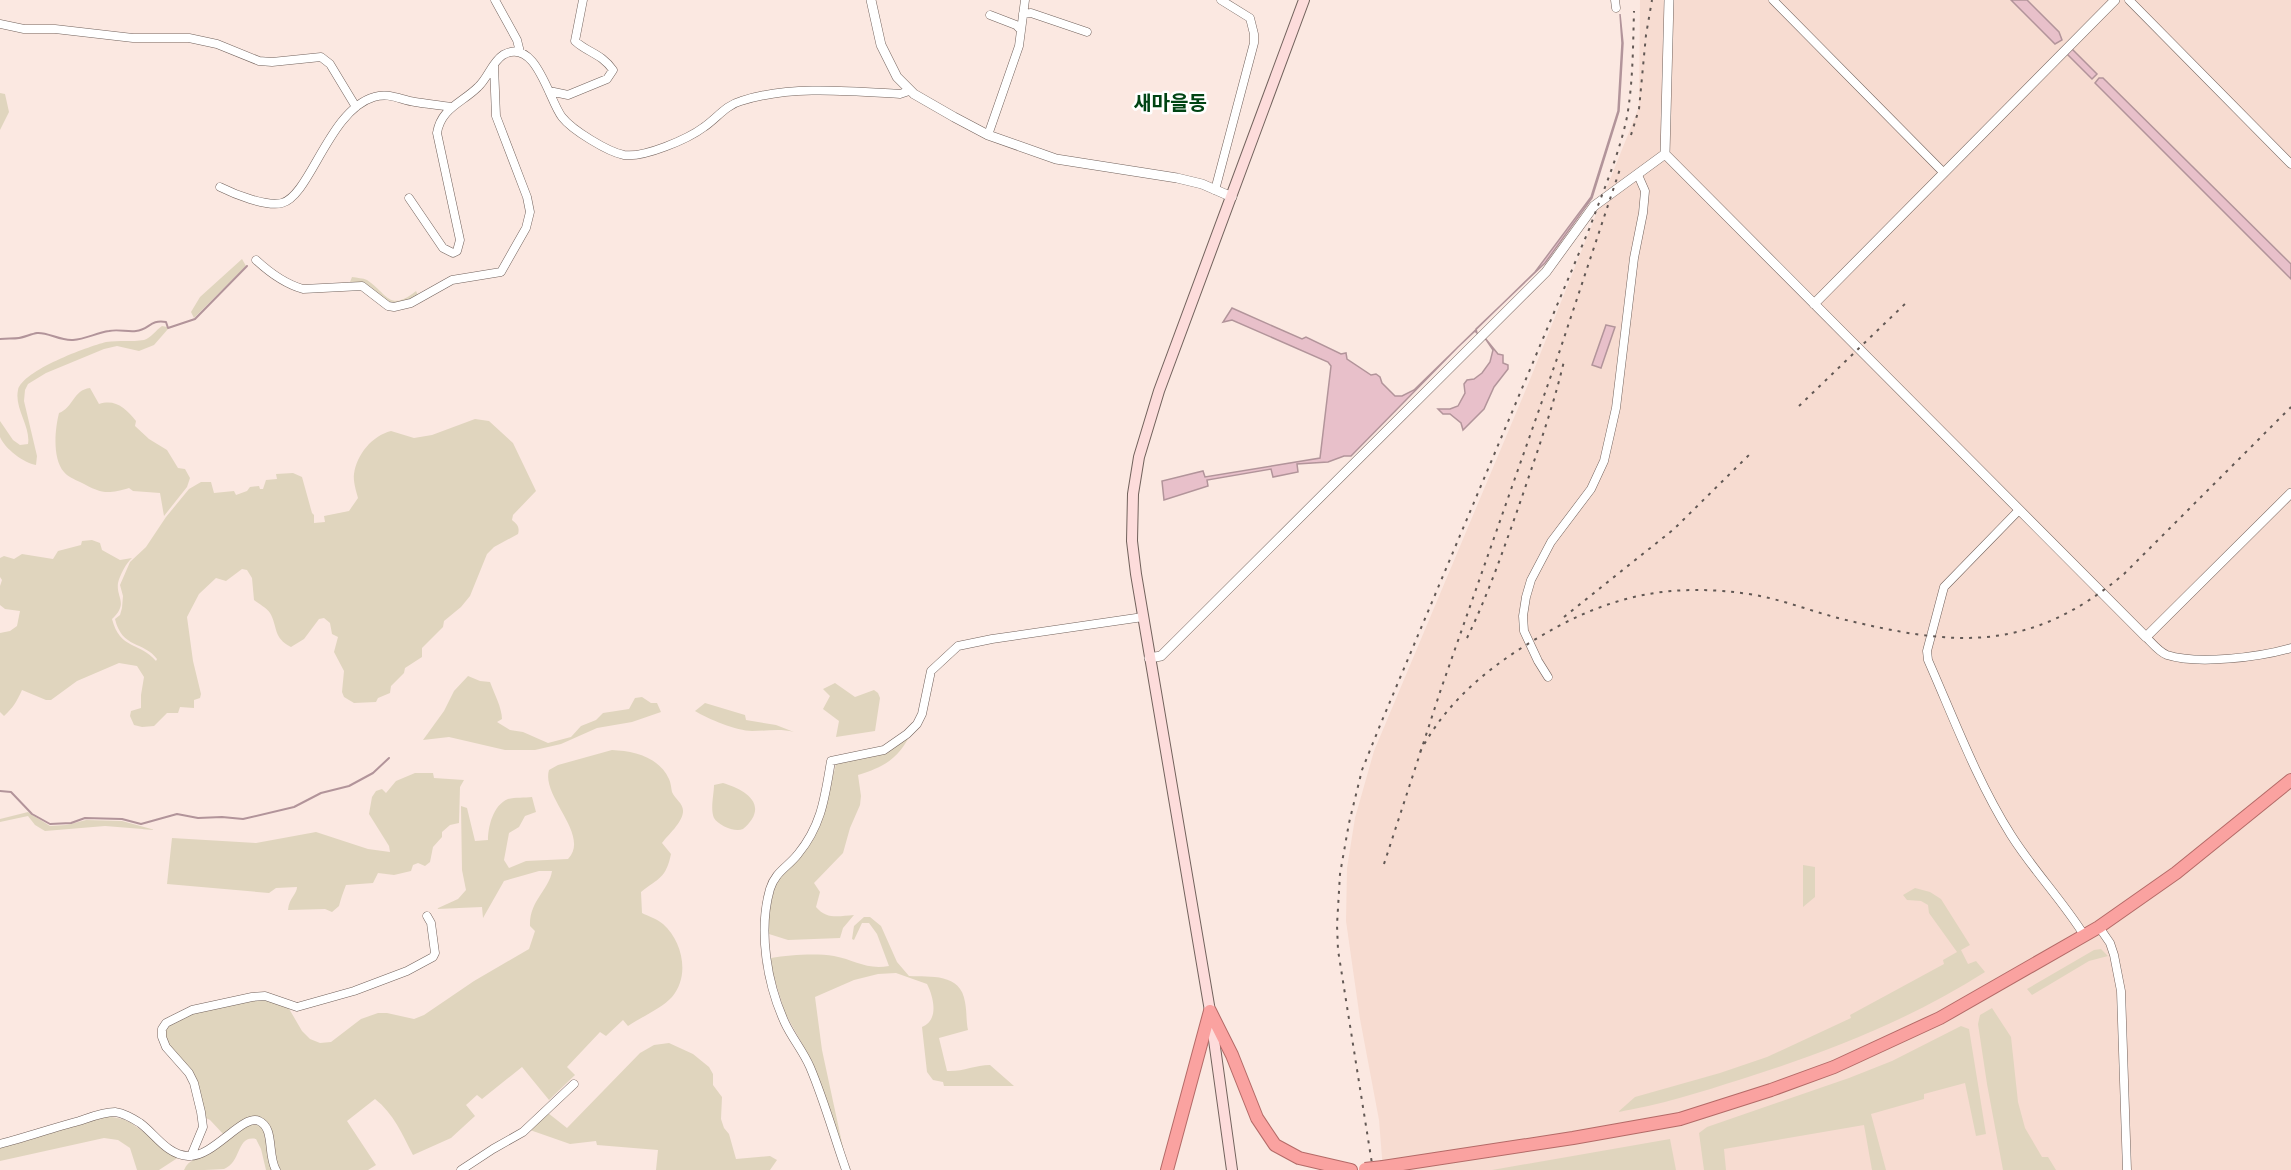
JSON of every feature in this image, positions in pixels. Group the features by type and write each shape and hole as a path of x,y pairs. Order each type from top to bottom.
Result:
{"highway":[{"path":"1363,1170 1655,1124 1734,1103 1805,1078 1910,1033 1969,1002 2099,927 2176,873 2291,780"},
{"path":"1167,1170 1210,1011"},
{"path":"1210,1011 1232,1055 1257,1118 1275,1145 1299,1158 1351,1170"}],"main road":[{"path":"1232,1170 1210,1011 1136,574 1131,509 1138,457 1159,391 1304,0"}],"street":[{"path":"495,0 517,40 520,52 540,73 561,116 567,123 619,154 649,151 685,138 706,126 729,106 751,98 817,90 900,94 909,90"},
{"path":"549,91 568,95 612,75 613,70 609,65 596,53 576,41 583,0"},
{"path":"871,0 881,45 897,77 909,90 988,135 1056,159 1167,176 1202,184 1232,197"},
{"path":"988,135 1019,46 1025,0"},
{"path":"1215,190 1254,43 1250,18 1221,0"},
{"path":"1669,0 1665,154 2164,654 2177,657 2232,658 2291,648"},
{"path":"1773,0 1943,172"},
{"path":"1814,304 2115,0"},
{"path":"2129,0 2291,164"},
{"path":"1023,14 1031,13 1087,32"},
{"path":"990,15 1016,25 1021,30"},
{"path":"0,24 24,29 55,29 133,38 189,38 217,44 259,61 272,62 321,57 330,64 356,107"},
{"path":"409,198 443,248 448,252 457,250 460,240 437,133 442,117 479,86 494,65 506,54 520,52"},
{"path":"256,260 294,287 311,289 362,286 388,306 394,307 411,303 452,280 501,272 526,228 530,212 496,116 494,65"},
{"path":"220,187 264,202 282,203 289,199 309,173 334,130 356,107 372,97 382,95 452,107"},
{"path":"1149,658 1161,656 1546,272 1594,206 1665,154"},
{"path":"1548,677 1524,631 1523,616 1526,597 1551,542 1591,489 1604,460 1616,408 1634,258 1643,213 1645,191 1638,175"},
{"path":"2146,637 2291,493"},
{"path":"2019,510 1944,587 1927,651 1928,660 1997,810 2033,868 2067,908 2084,935"},
{"path":"846,1170 810,1068 785,1022 779,1005 770,974 766,934 767,905 771,887 778,873 797,856 812,832 828,791 831,761 884,750 907,734 917,724 922,714 932,671 958,646 1143,617"},
{"path":"191,1156 203,1127 201,1112 194,1083 189,1073 166,1047 162,1037 162,1029 166,1023 192,1010 252,997 265,996 297,1007 354,991 407,971 433,957 435,953 431,923 427,916"},
{"path":"2099,927 2115,955 2121,991 2127,1170"},
{"path":"461,1170 523,1132 574,1084"},
{"path":"0,1144 100,1114 118,1112 142,1125 168,1149 191,1156 214,1146 243,1123 255,1119 261,1121 269,1131 271,1161 276,1170"}],"shaded area":[{"path":"1640,0 2291,0 2291,1170 1383,1170 1379,1120 1360,1019 1346,921 1347,868 1355,818 1374,751 1529,382 1639,107"},
{"path":"2011,0 2027,0 2059,32 2062,40 2055,44"},
{"path":"1620,14 1623,43 1619,111 1592,198 1545,263 1505,301 1535,272 1591,197 1618,111 1622,43"},
{"path":"2071,48 2097,74 2092,79 2066,53"},
{"path":"2099,78 2103,78 2291,264 2291,279 2095,83"},
{"path":"0,93 5,94 9,112 0,130"},
{"path":"242,259 246,266 194,318 191,312 200,297"},
{"path":"352,277 367,280 394,301 416,291 419,297 411,301 389,304 361,284 350,282"},
{"path":"1232,308 1302,339 1306,337 1341,354 1346,353 1347,359 1371,375 1376,374 1380,377 1382,383 1395,396 1402,396 1414,390 1456,349 1351,456 1328,462 1297,464 1298,472 1273,477 1271,469 1207,480 1208,486 1164,500 1162,481 1203,471 1205,477 1320,458 1331,366 1328,362 1232,320 1223,322"},
{"path":"1606,325 1615,327 1601,368 1592,365"},
{"path":"162,326 168,329 154,345 139,351 117,346 104,349 46,373 28,384 24,401 37,456 36,465 15,455 2,442 0,421 13,440 20,445 28,444 27,431 17,397 22,382 31,375 57,360 106,342 144,340"},
{"path":"1485,338 1498,354 1503,355 1503,363 1508,365 1508,369 1494,387 1484,409 1463,430 1461,423 1450,414 1443,414 1438,409 1458,406 1465,393 1464,384 1467,380 1474,379 1482,373 1490,362 1493,350"},
{"path":"90,388 99,404 115,404 124,409 136,421 135,426 149,439 167,450 178,468 185,469 190,478 187,487 164,516 160,493 133,491 129,488 115,492 99,491 69,477 60,466 55,443 59,413 64,411 76,395"},
{"path":"475,419 489,421 513,443 536,491 513,515 512,520 519,529 518,534 494,547 487,554 470,596 444,621 443,627 422,648 422,657 405,668 404,673 391,686 390,693 378,698 376,702 354,703 344,697 342,692 344,671 334,652 338,637 332,634 330,623 324,618 319,619 304,639 291,647 285,644 279,636 270,613 254,600 252,578 247,570 242,569 226,581 216,578 199,594 187,617 193,661 201,694 200,698 194,700 194,708 180,707 178,713 167,713 154,726 134,725 130,716 131,711 141,708 144,677 137,666 119,663 77,681 51,700 22,690 4,716 0,712 0,633 10,631 17,626 20,611 5,609 0,605 2,580 0,558 4,556 14,559 22,554 53,559 58,551 81,545 82,541 92,540 100,543 102,550 120,560 132,558 125,566 118,583 121,605 112,619 125,641 144,651 156,661 152,653 128,640 118,629 115,619 120,615 123,596 120,585 130,562 146,547 166,517 189,489 201,482 211,482 214,493 234,491 236,495 247,491 250,487 259,486 263,489 266,480 277,479 276,474 293,473 302,477 314,515 314,523 325,522 324,516 349,511 358,498 354,474 358,460 366,447 378,437 391,431 414,438 432,435"},
{"path":"468,676 490,682 502,715 502,719 497,722 510,730 523,732 548,743 571,737 581,726 596,720 603,713 629,709 635,698 642,697 651,703 657,703 661,712 632,722 597,728 561,744 535,750 505,750 449,737 423,740 444,711 454,691"},
{"path":"835,683 855,697 874,690 878,693 880,698 875,731 836,737 839,721 823,709 830,696 823,689"},
{"path":"705,703 745,715 746,720 776,725 794,732 752,731 731,727 695,711"},
{"path":"914,728 892,759 878,768 858,775 860,805 843,853 814,883 820,892 816,907 820,911 829,916 854,915 843,928 840,938 788,940 769,934 769,912 775,885 823,814 836,764 884,753"},
{"path":"612,750 637,754 659,765 665,771 672,792 683,809 680,820 662,843 671,854 667,868 661,877 641,892 642,913 663,924 670,931 682,959 681,979 672,997 628,1026 623,1020 606,1036 600,1032 567,1067 575,1075 549,1100 522,1067 482,1099 477,1095 466,1105 475,1116 451,1138 413,1155 392,1118 375,1099 347,1121 376,1165 368,1170 278,1170 269,1126 264,1120 246,1119 225,1136 210,1120 202,1116 195,1082 167,1046 163,1030 181,1015 265,997 288,1007 302,1031 310,1039 320,1043 331,1042 361,1019 378,1013 414,1019 424,1015 474,981 529,949 535,931 530,926 533,910 552,871 539,871 504,881 483,918 482,907 436,909 458,899 466,890 462,870 461,806 467,808 475,841 488,840 490,823 495,811 503,802 508,799 532,797 536,812 525,816 519,827 509,833 504,860 509,868 526,861 568,859 573,849 574,839 548,781 549,770 558,765"},
{"path":"415,773 433,773 434,778 464,780 460,787 459,823 450,825 442,832 442,837 433,847 430,862 425,866 418,863 413,865 411,871 394,875 378,873 373,883 346,885 339,906 332,912 325,909 288,910 297,887 276,888 269,893 167,884 172,838 256,843 316,832 368,849 390,852 389,846 369,814 372,797 376,791 382,789 386,793 396,781"},
{"path":"723,783 748,795 755,806 752,819 743,829 727,828 714,818 712,806 714,785"},
{"path":"28,812 50,826 86,820 122,821 155,830 105,826 45,831 35,825 28,816 0,822 0,819"},
{"path":"1803,865 1815,867 1815,897 1803,907"},
{"path":"1915,888 1930,892 1941,899 1970,945 1961,950 1968,964 1976,961 1985,972 1898,1020 1836,1046 1711,1089 1618,1112 1635,1097 1767,1057 1851,1018 1850,1015 1944,964 1943,960 1957,952 1929,913 1928,905 1921,901 1907,900 1903,895"},
{"path":"864,917 870,917 881,926 897,962 909,976 943,978 958,986 962,993 966,1006 968,1030 939,1038 947,1071 990,1065 1014,1086 944,1086 943,1082 933,1080 927,1072 922,1027 927,1024 933,1014 932,996 927,984 896,973 878,974 854,980 815,997 822,1050 845,1157 805,1049 785,1013 772,971 771,958 827,955 867,966 889,966 877,934 869,923 862,923 854,940 852,939 854,926"},
{"path":"2101,949 2108,956 2089,961 2032,995 2027,989 2094,950"},
{"path":"1992,1008 2011,1037 2018,1102 2025,1128 2042,1157 2048,1157 2056,1170 2003,1170 1978,1024 1980,1015"},
{"path":"1961,1026 1969,1029 1986,1134 1976,1136 1965,1083 1924,1094 1924,1099 1871,1114 1886,1170 1872,1170 1864,1125 1724,1149 1726,1170 1704,1170 1699,1133 1707,1127 1892,1061"},
{"path":"669,1043 693,1054 709,1067 713,1074 713,1085 722,1097 721,1119 729,1134 736,1159 770,1156 777,1160 770,1170 656,1170 658,1150 597,1145 596,1141 570,1144 530,1130 548,1113 567,1128 640,1053 654,1045"},
{"path":"106,1116 131,1123 179,1157 159,1170 137,1170 130,1148 118,1140 104,1138 0,1161 0,1147"},
{"path":"249,1124 261,1125 264,1129 272,1170 266,1170 256,1139 250,1139 242,1145 230,1166 224,1169 184,1170 191,1161 213,1152"},
{"path":"1670,1139 1676,1170 1492,1170"}],"waterway":[{"path":"0,339 41,333 73,340 112,330 140,330 161,321 166,322 168,328 195,319 247,266"},
{"path":"0,791 11,792 32,814 50,824 71,823 85,818 122,819 141,824 177,814 198,818 243,819 294,807 321,793 349,786 373,773 389,758"}],"railway":[{"path":"1631,135 1639,109 1646,35 1652,0"},
{"path":"1373,1170 1338,950 1340,874 1349,823 1362,770 1590,227 1615,159 1624,131 1629,104 1634,11"},
{"path":"1384,864 1441,689 1560,350 1621,166"},
{"path":"1799,406 1907,302"},
{"path":"1467,638 1490,586 1522,497 1550,413 1564,361"},
{"path":"1420,752 1441,718 1454,703 1498,664 1558,626 1585,613 1639,596 1694,590 1755,595 1879,627 1953,638 1988,637 2021,631 2055,619 2089,600 2124,574 2291,407"},
{"path":"1564,617 1674,529 1749,455"}],"district":[{"name":"새마을동","path":"1170,103"}]}
